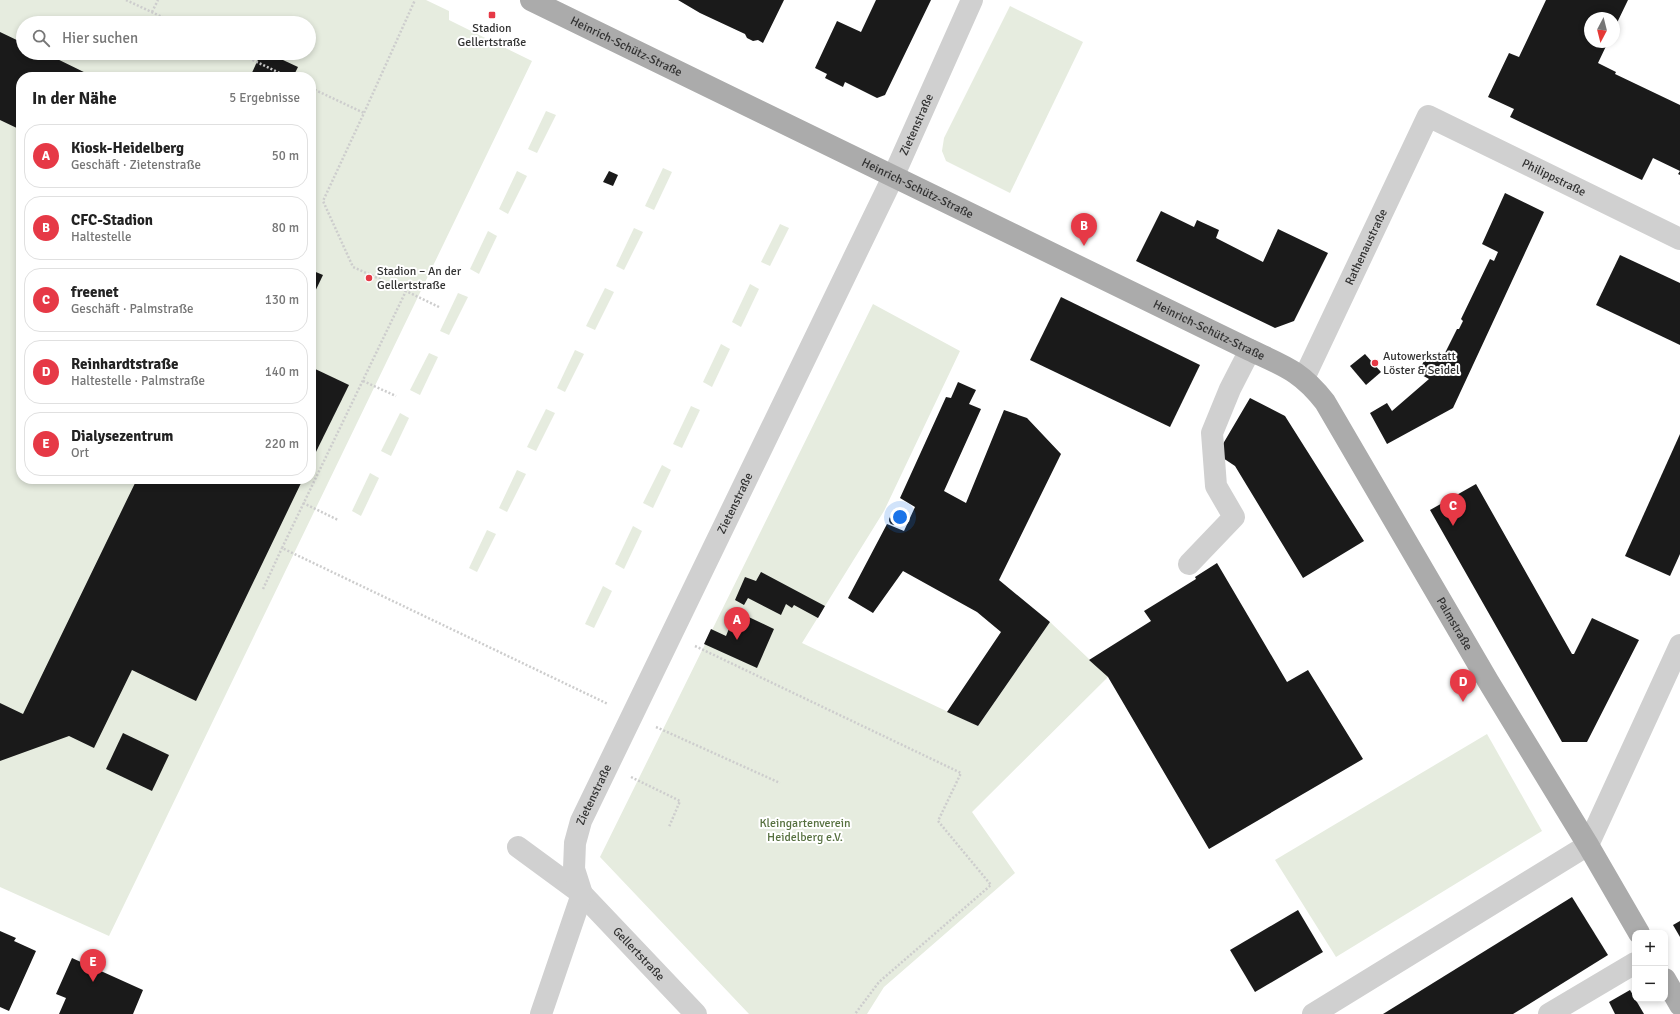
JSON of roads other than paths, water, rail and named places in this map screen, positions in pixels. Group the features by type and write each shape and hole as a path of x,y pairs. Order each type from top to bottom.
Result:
{"main road":[{"name":"Heinrich-Schütz-Straße","path":"531,0 1289,368 1304,378"},
{"name":"Palmstraße","path":"1304,378 1325,402 1488,681 1588,845 1637,930"},
{"path":"1668,983 1680,1005"}],"street":[{"name":"Zietenstraße","path":"582,894 574,869 574,843 581,821 893,177 972,0"},
{"name":"Philippstraße","path":"1428,116 1680,239"},
{"name":"Rathenaustraße","path":"1304,378 1428,116"},
{"path":"1189,564 1234,517 1216,486 1212,433 1230,389 1250,350"},
{"path":"1314,1014 1588,845 1680,645"},
{"name":"Gellertstraße","path":"518,847 582,894 696,1014"},
{"path":"541,1014 582,894"},
{"path":"1549,1014 1632,965"}],"place":[{"name":"Stadion Gellertstraße","path":"492,15"},
{"name":"CFC-Stadion","path":"1084,246"},
{"name":"Stadion – An der Gellertstraße","path":"369,278"},
{"name":"Autowerkstatt Löster & Seidel","path":"1375,363"},
{"name":"freenet","path":"1453,526"},
{"name":"Kiosk-Heidelberg","path":"737,640"},
{"name":"Reinhardtstraße","path":"1463,702"},
{"name":"Dialysezentrum","path":"93,982"}],"park label":[{"name":"Kleingartenverein Heidelberg e.V.","path":"805,830"}]}
